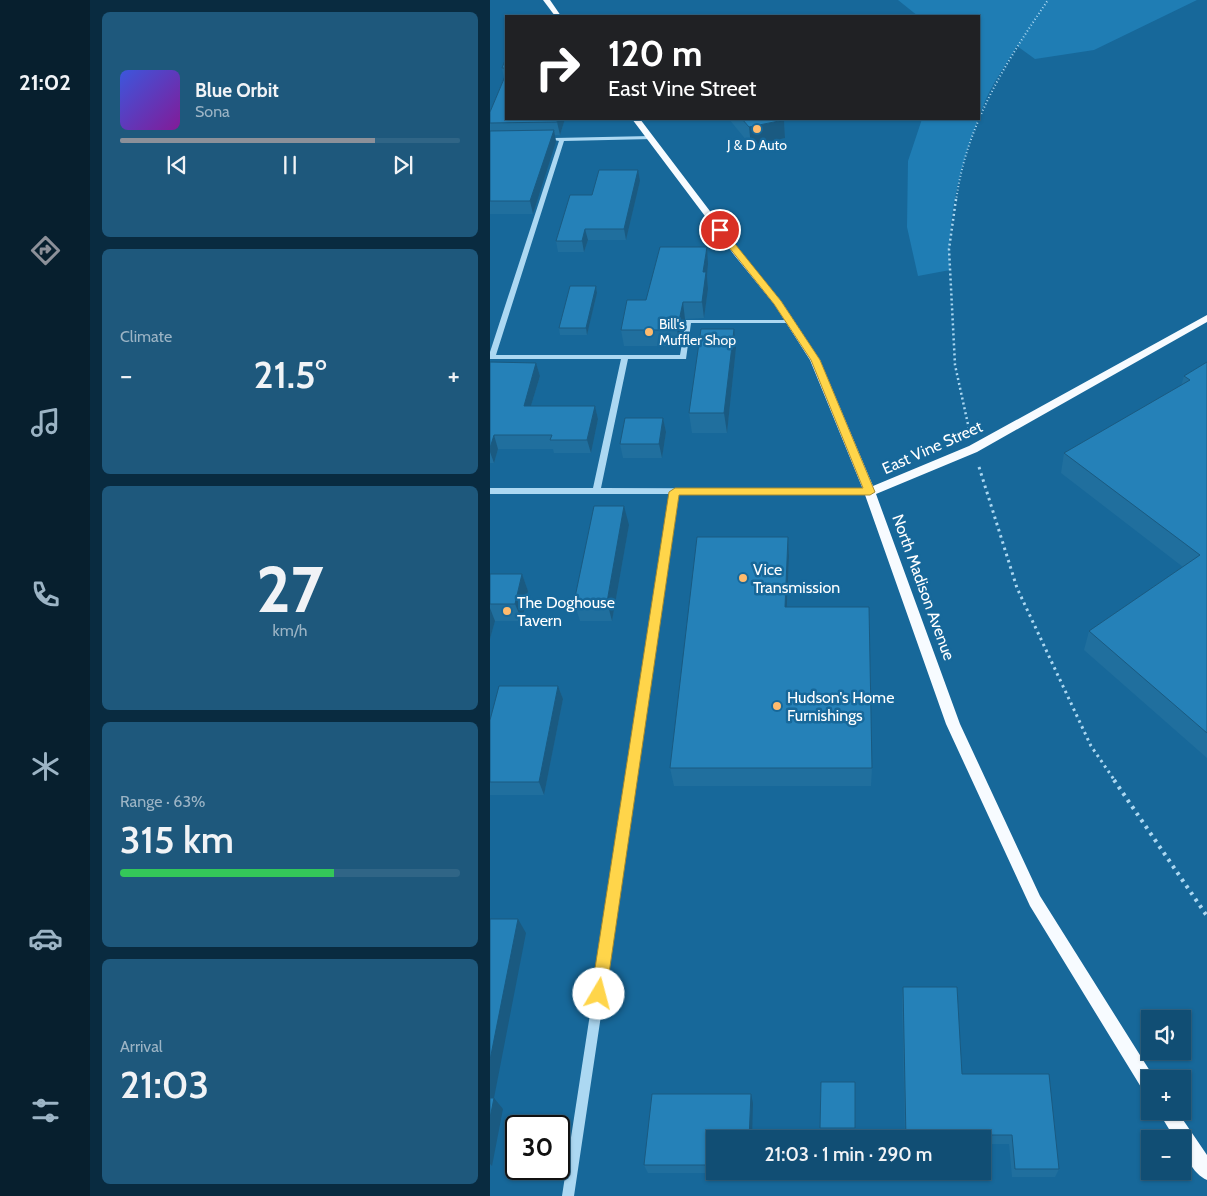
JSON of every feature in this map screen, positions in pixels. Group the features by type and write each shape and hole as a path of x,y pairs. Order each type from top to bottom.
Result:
{"main road":[{"path":"546,0 557,15"},
{"name":"North Madison Avenue","path":"637,120 738,254 778,303 815,360 870,492 953,724 1035,901 1141,1072"},
{"name":"East Vine Street","path":"870,492 973,448 1207,318"},
{"path":"1173,1120 1207,1171"}],"street":[{"path":"548,139 651,138"},
{"path":"562,139 491,357 683,357 688,321 790,321"},
{"path":"596,492 625,357"},
{"name":"East Vine Street","path":"490,492 870,492"},
{"path":"568,1196 675,492"}],"path":[{"path":"980,118 987,98 1017,46 1048,0"},
{"path":"979,120 959,176 949,249 955,365 973,448 1017,588 1091,746 1207,916"}],"shaded area":[{"path":"898,0 1197,0 1094,50 1035,59 1017,46 993,86 980,114 980,15 917,15"},
{"path":"922,120 978,120 958,183 951,226 950,270 918,276 907,227 908,161"}],"building":[{"path":"505,76 505,120 558,120 557,122 490,123 490,112"},
{"path":"743,120 784,120 749,127"},
{"path":"554,130 530,201 490,201 490,131"},
{"path":"599,170 638,170 624,229 585,229 582,241 556,241 570,195 592,195"},
{"path":"660,247 707,247 703,272 706,272 702,302 683,302 677,330 621,330 627,300 646,300"},
{"path":"570,286 596,286 586,328 559,328"},
{"path":"701,329 734,329 724,413 689,413"},
{"path":"490,362 536,363 524,406 595,406 587,440 550,440 552,435 494,435 490,448"},
{"path":"1207,362 1207,733 1089,631 1200,555 1064,453 1190,380 1184,376"},
{"path":"625,418 663,418 659,444 620,444"},
{"path":"594,506 624,506 607,602 574,602"},
{"name":"Hudson's Home Furnishings","path":"697,537 788,537 785,607 869,607 872,768 670,768"},
{"path":"490,574 522,574 515,604 490,604"},
{"path":"499,686 558,686 539,782 490,782 490,720"},
{"path":"490,919 518,919 490,1060"},
{"path":"903,987 957,987 962,1074 1049,1074 1059,1169 1015,1169 1012,1135 991,1135 991,1130 906,1130"},
{"path":"821,1082 855,1082 855,1128 820,1128"},
{"path":"652,1094 751,1094 749,1130 706,1130 706,1165 644,1165"},
{"path":"490,1098 494,1098 490,1118"}],"place":[{"name":"J & D Auto","path":"757,129"},
{"name":"Bill's Muffler Shop","path":"649,332"},
{"name":"Vice Transmission","path":"743,578"},
{"name":"The Doghouse Tavern","path":"507,611"},
{"name":"Hudson's Home Furnishings","path":"777,706"}],"route":[{"path":"599,994 675,492 870,492 815,360 778,303 720,230"}]}
